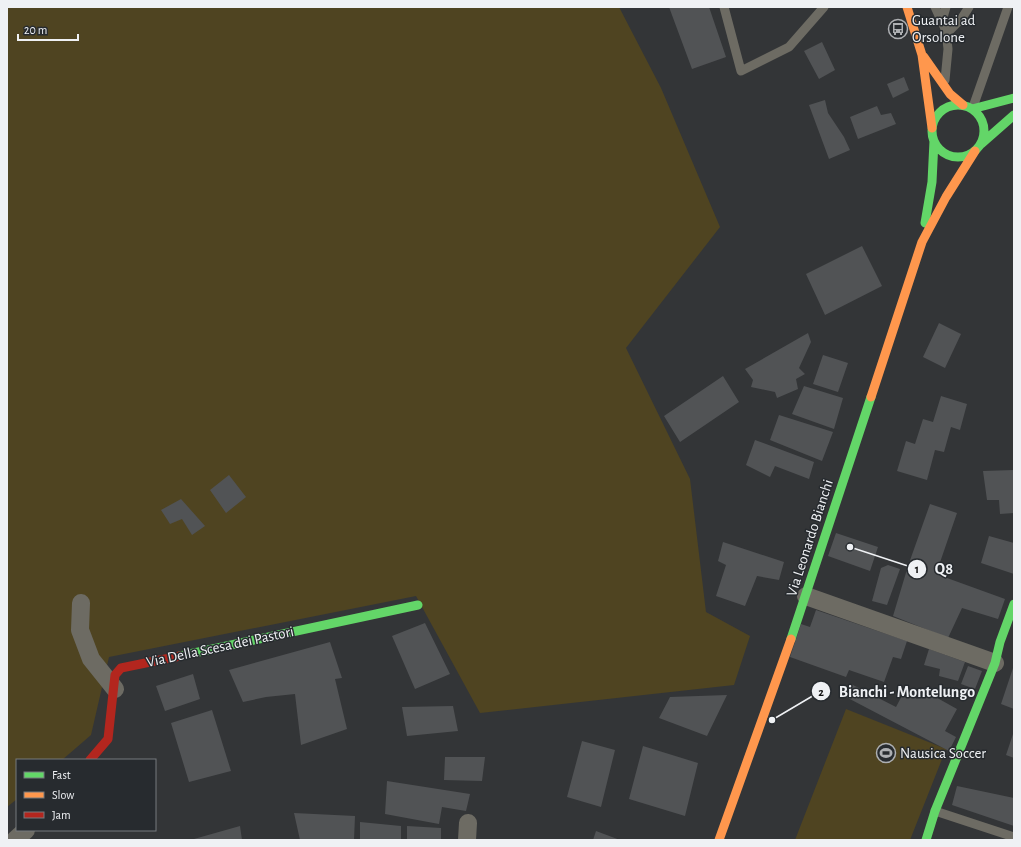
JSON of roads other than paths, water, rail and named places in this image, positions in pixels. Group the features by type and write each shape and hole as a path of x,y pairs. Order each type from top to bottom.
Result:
{"street":[{"path":"907,7 922,55 934,141 942,151 952,156 961,157 971,154 1014,115"},
{"path":"922,55 950,94 980,116 984,125 984,135 978,148"},
{"path":"972,109 1014,98"},
{"path":"932,128 935,118 942,110 952,105 963,105"},
{"name":"Via Leonardo Bianchi","path":"719,840 806,596 922,242 932,182 934,141"},
{"name":"Via Leonardo Bianchi","path":"922,242 946,197 978,148"},
{"path":"806,596 995,663"},
{"path":"81,603 80,630 91,659 115,689"},
{"path":"926,840 935,811 995,663 1000,642 1014,604"},
{"name":"Via Della Scesa dei Pastori","path":"91,759 108,739 115,689 115,675 121,668 418,605"},
{"path":"15,840 25,831"}],"lane":[{"path":"724,7 742,71 789,47 824,7"},
{"path":"935,7 942,21 948,49 944,86"},
{"path":"942,21 946,7"},
{"path":"946,34 962,18 969,7"},
{"path":"972,109 1008,7"},
{"path":"935,811 1014,837"}],"place":[{"name":"Guantai ad Orsolone","path":"898,29"},
{"name":"Q8","path":"850,547"},
{"name":"Bianchi - Montelungo","path":"772,720"},
{"name":"Nausica Soccer","path":"886,753"}]}
